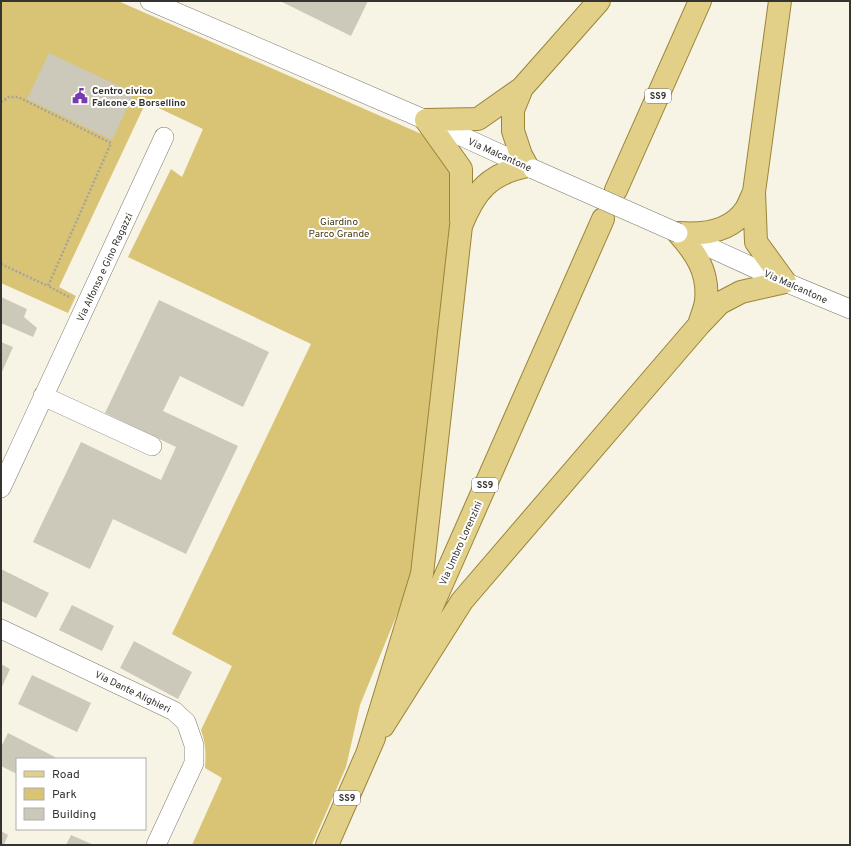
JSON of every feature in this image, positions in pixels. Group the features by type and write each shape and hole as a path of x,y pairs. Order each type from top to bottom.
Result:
{"main road":[{"path":"426,120 478,119 522,88 599,1"},
{"name":"SS9","path":"616,190 700,1"},
{"path":"368,751 462,601 699,325 720,303 741,292 785,282 756,242 754,192 780,1"},
{"path":"522,88 514,110 513,131 521,156 530,167"},
{"path":"368,751 422,574 461,226 461,169 426,120"},
{"path":"461,226 470,205 481,189 494,178 509,170 530,167"},
{"path":"678,233 694,234 726,227 735,221 745,210 754,192"},
{"name":"Via Umbro Lorenzini","path":"327,845 603,219"},
{"path":"678,233 692,249 701,266 706,282 706,302 699,325"}],"street":[{"name":"Via Malcantone","path":"150,1 426,120 785,282 850,309"},
{"name":"Via Alfonso e Gino Ragazzi","path":"1,488 164,137"},
{"path":"44,396 152,446"},
{"name":"Via Dante Alighieri","path":"1,629 174,711 186,722 194,745 194,763 156,845"}],"path":[{"path":"1,102 9,96 18,98 111,143 48,286"},
{"path":"1,264 73,298 71,304"}],"green space":[{"name":"Giardino Parco Grande","path":"1,1 118,1 426,136 455,177 419,541 406,592 360,705 346,767 312,845 192,845 222,778 205,768 206,758 201,730 232,666 172,634 311,344 128,257 171,169 182,177 203,129 146,102 59,287 76,296 68,313 1,283"}],"building":[{"path":"280,1 368,1 351,36"},
{"name":"Centro civico Falcone e Borsellino","path":"49,53 134,93 112,140 27,99"},
{"path":"1,297 27,309 24,317 37,328 33,337 1,323"},
{"path":"159,300 269,352 243,407 180,376 163,411 238,446 186,554 113,519 90,569 33,542 81,442 161,480 176,447 105,413"},
{"path":"1,342 13,347 1,374"},
{"path":"1,569 49,593 36,618 1,601"},
{"path":"72,605 114,626 102,651 59,630"},
{"path":"134,641 192,672 178,699 120,668"},
{"path":"1,664 10,669 1,689"},
{"path":"32,675 91,703 77,732 18,704"},
{"path":"8,733 55,758 16,758 16,774 1,766 1,747"},
{"path":"1,831 8,835 4,845 1,845"},
{"path":"71,835 94,845 66,845"}],"place":[{"name":"Centro civico Falcone e Borsellino","path":"80,96"}]}
